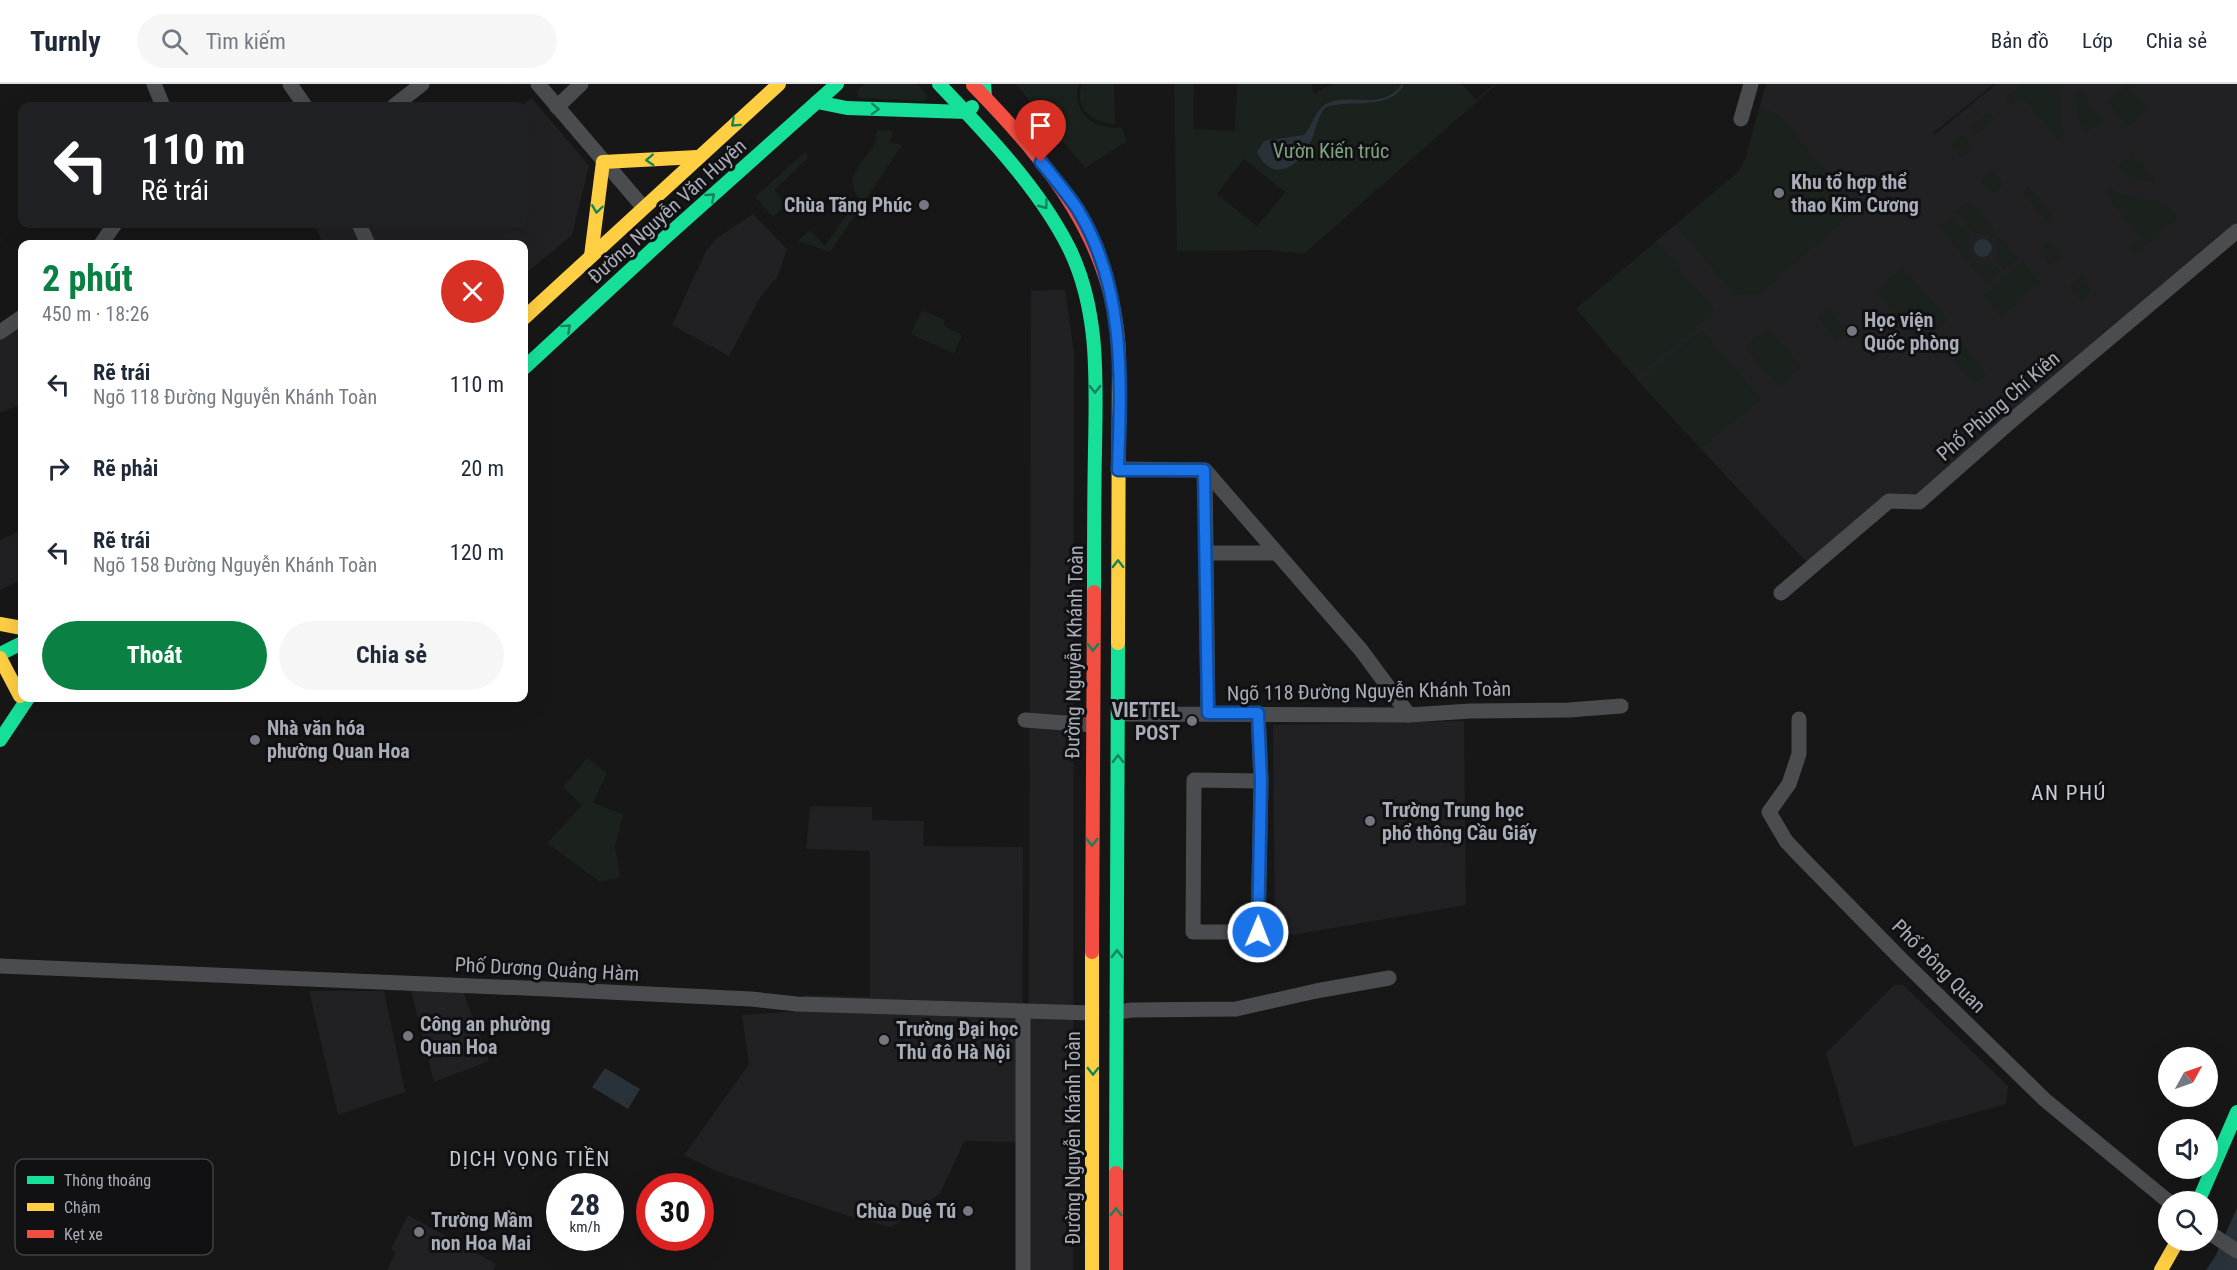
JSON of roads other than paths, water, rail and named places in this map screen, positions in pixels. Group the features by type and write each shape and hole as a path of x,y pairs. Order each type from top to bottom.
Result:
{"main road":[{"name":"Đường Nguyễn Văn Huyên","path":"528,314 779,84"},
{"name":"Đường Nguyễn Văn Huyên","path":"528,364 661,228 837,84"},
{"name":"Đường Nguyễn Khánh Toàn","path":"939,84 966,112 1043,203 1055,221 1077,266 1089,303 1095,366 1092,725 1092,1270"},
{"path":"972,84 985,90 1077,210 1096,247 1105,272 1118,334 1116,1270"},
{"path":"817,102 847,108 966,112 985,90"},
{"path":"591,255 603,162 697,157"},
{"path":"643,207 661,228"},
{"path":"0,624 18,627"},
{"path":"18,645 0,656 18,693"},
{"path":"0,740 18,701"},
{"path":"1092,1013 1117,1012"},
{"path":"2203,1191 2237,1112"},
{"path":"2161,1270 2172,1251"}],"street":[{"path":"154,84 161,102"},
{"path":"290,84 302,102"},
{"path":"399,102 422,84"},
{"path":"538,84 643,207"},
{"path":"557,107 581,84"},
{"path":"1741,119 1751,84"},
{"name":"Phố Phùng Chí Kiên","path":"1781,593 1888,501 1919,502 2010,422 2237,231"},
{"path":"0,332 18,320"},
{"path":"1118,470 1204,470 1378,670 1409,715"},
{"path":"1204,470 1208,713"},
{"path":"1206,553 1277,553"},
{"name":"Ngõ 118 Đường Nguyễn Khánh Toàn","path":"1118,714 1409,715 1621,706"},
{"path":"1258,713 1261,781 1258,932 1193,932 1194,780 1261,781"},
{"name":"Phố Đông Quan","path":"1799,719 1799,754 1789,784 1769,812 1786,841 1902,960 2050,1104 2158,1193"},
{"path":"1025,720 1092,725"},
{"name":"Phố Dương Quảng Hàm","path":"0,966 547,989 751,999 797,1004 1092,1013"},
{"path":"1117,1012 1236,1009 1389,978"},
{"path":"1023,1011 1023,1270"},
{"path":"2218,1239 2237,1251"}],"place":[{"name":"Khu tổ hợp thể thao Kim Cương","path":"1779,193"},
{"name":"Chùa Tăng Phúc","path":"924,205"},
{"name":"Học viện Quốc phòng","path":"1852,331"},
{"name":"VIETTEL POST","path":"1192,721"},
{"name":"Nhà văn hóa phường Quan Hoa","path":"255,740"},
{"name":"Trường Trung học phổ thông Cầu Giấy","path":"1370,821"},
{"name":"Công an phường Quan Hoa","path":"408,1036"},
{"name":"Trường Đại học Thủ đô Hà Nội","path":"884,1040"},
{"name":"Chùa Duệ Tú","path":"968,1211"},
{"name":"Trường Mầm non Hoa Mai","path":"419,1232"}],"district":[{"name":"AN PHÚ","path":"2069,793"},
{"name":"DỊCH VỌNG TIỀN","path":"530,1159"}],"park label":[{"name":"Vườn Kiến trúc","path":"1331,151"}]}
